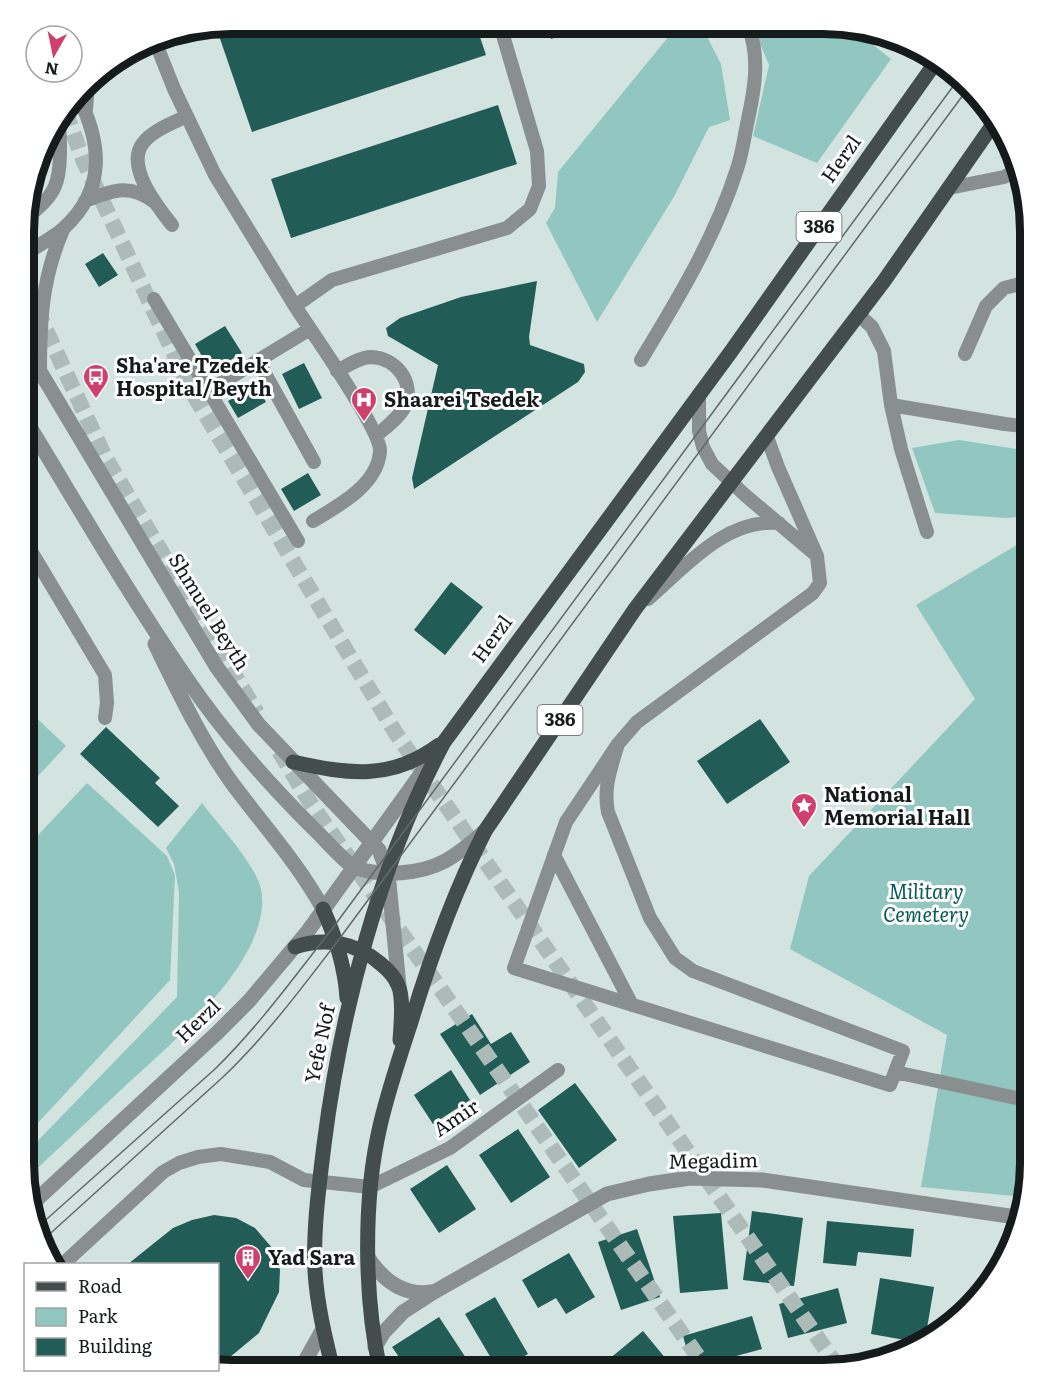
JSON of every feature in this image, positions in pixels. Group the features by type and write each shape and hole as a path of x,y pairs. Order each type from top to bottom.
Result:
{"main road":[{"name":"Herzl","path":"444,742 699,394 932,68"},
{"name":"386","path":"378,1360 369,1259 370,1187 380,1127 423,983 468,865 485,831 635,609 859,315 990,129"},
{"path":"293,762 333,770 379,771 406,765 425,756 444,742"},
{"name":"Yefe Nof","path":"331,1360 323,1329 315,1271 319,1182 330,1097 348,1010 388,873 415,801 444,742"},
{"path":"323,909 337,942 346,986 348,1010"},
{"path":"295,947 308,943 337,942 364,951 388,970 399,986 400,1058"}],"street":[{"name":"Shmuel Beyth","path":"34,361 216,666 259,725 372,841 384,859 388,873 399,986"},
{"path":"34,435 188,680 240,748 291,806 353,868 388,873 420,870 442,862 463,850 485,831"},
{"path":"120,574 206,742 232,783 288,854 323,909"},
{"name":"Herzl","path":"38,1198 249,1001 295,947 444,742"},
{"name":"Megadim","path":"375,1347 384,1332 403,1312 607,1194 669,1181 690,1178 762,1180 1012,1215"},
{"path":"369,1259 377,1271 399,1288 422,1293 434,1292"},
{"path":"306,1360 323,1329"}],"lane":[{"path":"295,306 332,280 507,228 530,209 539,186 537,151 503,34"},
{"path":"641,360 699,260 738,167 753,100 756,62 751,34"},
{"path":"156,50 215,175 372,426 376,436 380,450 377,462 362,486 352,497 313,521"},
{"path":"86,112 87,98"},
{"path":"34,249 64,228 86,201 93,188 96,168 95,147 82,104"},
{"path":"172,225 153,201 137,164 139,151 144,141 187,116"},
{"path":"36,209 55,187 59,165 59,137"},
{"path":"949,188 1011,174"},
{"path":"86,201 110,192 128,189 143,194 153,201"},
{"path":"40,371 40,320 43,293 54,252 64,228"},
{"path":"965,354 986,306 1004,288 1020,284"},
{"path":"154,299 298,541"},
{"path":"859,315 872,327 884,351 891,405 901,449 927,532"},
{"path":"208,391 310,329"},
{"path":"337,371 370,357 387,361 399,368 405,377 406,404 390,424 376,436"},
{"path":"258,361 314,462"},
{"path":"699,394 698,416 703,447 712,464 731,484 817,556"},
{"path":"891,405 1020,426"},
{"path":"618,744 608,776 605,798 650,918 675,958 693,971 903,1051 891,1084 514,968 566,822 618,744 637,722 813,593 820,583 817,556 767,437"},
{"path":"635,609 705,550 731,532 751,524 779,523"},
{"path":"34,556 105,675 107,702 105,718"},
{"path":"554,855 632,1005"},
{"name":"Amir","path":"370,1187 450,1148 558,1070"},
{"path":"895,1072 1019,1099"},
{"path":"64,1263 163,1172 179,1163 198,1157 222,1154 246,1157 270,1162 304,1180 370,1187"}],"green space":[{"path":"671,34 706,34 721,64 730,120 709,127 675,195 597,322 546,223 555,208 558,172"},
{"path":"756,34 848,36 866,40 891,59 817,163 753,136 769,65"},
{"path":"959,440 1020,449 1020,517 935,513 912,448"},
{"name":"Military Cemetery","path":"1020,543 1019,1176 1017,1196 921,1187 947,1035 790,949 809,876 975,699 916,605"},
{"path":"34,716 66,746 34,780"},
{"path":"87,783 167,856 175,875 170,980 34,1127 34,839"},
{"path":"202,803 258,879 261,889 261,916 251,944 214,999 190,1025 35,1171 34,1145 177,997 179,892 174,864 166,848"}],"building":[{"path":"479,34 486,55 252,132 219,35"},
{"path":"549,34 565,34 551,39"},
{"path":"498,105 517,164 291,238 271,179"},
{"path":"103,253 118,275 99,287 85,264"},
{"path":"537,281 529,337 530,345 584,364 585,372 578,382 414,489 412,478 438,365 388,336 386,328 400,318 461,297"},
{"path":"225,326 242,353 211,372 195,344"},
{"path":"304,363 322,398 299,409 282,374"},
{"path":"256,386 266,402 238,418 228,401"},
{"path":"308,473 321,495 294,511 281,489"},
{"path":"451,582 483,607 445,655 414,630"},
{"path":"760,719 790,762 727,804 697,761"},
{"path":"106,727 160,778 155,783 179,806 158,827 80,754"},
{"path":"472,1014 491,1044 511,1032 530,1062 480,1095 440,1034"},
{"path":"451,1070 470,1100 433,1124 414,1095"},
{"path":"575,1083 617,1140 579,1168 538,1110"},
{"path":"518,1129 550,1177 511,1203 479,1155"},
{"path":"447,1165 476,1209 439,1233 410,1189"},
{"path":"752,1211 803,1218 794,1286 743,1280"},
{"path":"721,1213 728,1289 680,1293 673,1216"},
{"name":"Yad Sara","path":"214,1215 236,1218 255,1228 273,1249 280,1270 279,1292 259,1333 227,1360 219,1360 219,1263 129,1263 173,1228 192,1220"},
{"path":"827,1221 914,1229 911,1257 858,1252 856,1266 823,1263"},
{"path":"637,1229 660,1297 621,1310 598,1242"},
{"path":"569,1253 595,1297 566,1314 556,1298 538,1308 522,1280"},
{"path":"880,1278 934,1287 927,1330 909,1341 871,1334"},
{"path":"838,1288 847,1323 788,1338 779,1304"},
{"path":"495,1297 528,1354 518,1360 492,1360 465,1314"},
{"path":"752,1316 762,1349 721,1360 690,1360 683,1336"},
{"path":"439,1317 466,1358 463,1360 401,1360 392,1347"},
{"path":"643,1331 667,1360 608,1360"}],"tunnel":[{"path":"69,121 84,162 192,392 395,732 833,1360"},
{"path":"34,304 105,457 257,713"},
{"path":"279,751 311,804 700,1360"}],"tram line":[{"path":"44,1222 215,1069 276,1001 332,929 954,85"},
{"path":"48,1236 223,1077 254,1045 296,995 963,94"}],"place":[{"name":"Sha'are Tzedek Hospital/Beyth","path":"96,400"},
{"name":"Shaarei Tsedek","path":"364,423"},
{"name":"National Memorial Hall","path":"804,829"},
{"name":"Yad Sara","path":"248,1281"}]}
